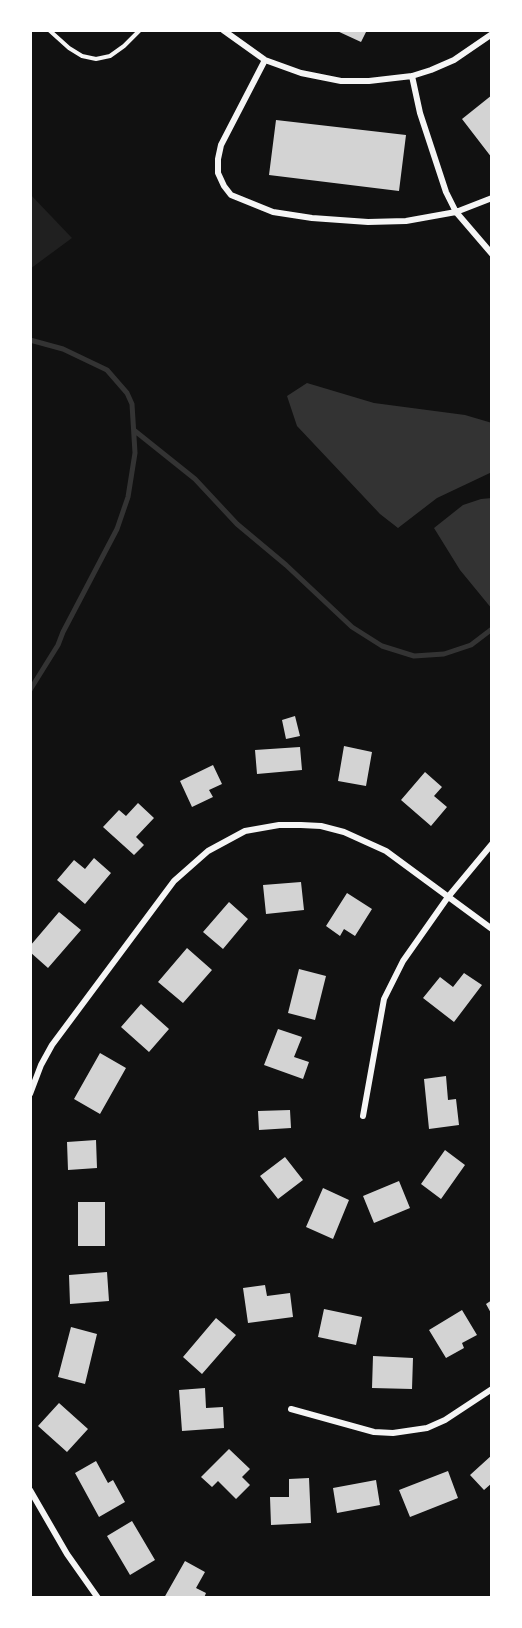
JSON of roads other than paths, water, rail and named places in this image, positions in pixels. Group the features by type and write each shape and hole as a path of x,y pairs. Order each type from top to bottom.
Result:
{"street":[{"path":"223,30 264,60 301,73 340,81 369,81 412,75 454,60 492,34"},
{"path":"264,60 221,145 218,173 231,195 273,212 312,218 368,222 406,221 456,212 492,198"},
{"path":"412,75 435,163 446,192 456,212 492,254"},
{"path":"30,1094 41,1065 52,1045 157,902 192,863 229,838 245,831 279,825 321,826 344,832 386,851 492,929"},
{"path":"363,1116 384,999 403,961 448,897 492,844"},
{"path":"291,1409 375,1432 393,1433 427,1428 445,1420 492,1389"},
{"path":"30,1490 67,1554 98,1598"}],"lane":[{"path":"49,30 69,48 82,56 96,59 110,56 140,30"}],"waterway":[{"path":"30,340 63,349 107,370 127,393 132,404 135,453 128,497 117,529 58,645 30,690"},
{"path":"135,431 195,479 237,524 286,565 352,627 382,646 414,656 444,654 471,645 492,629"}]}
